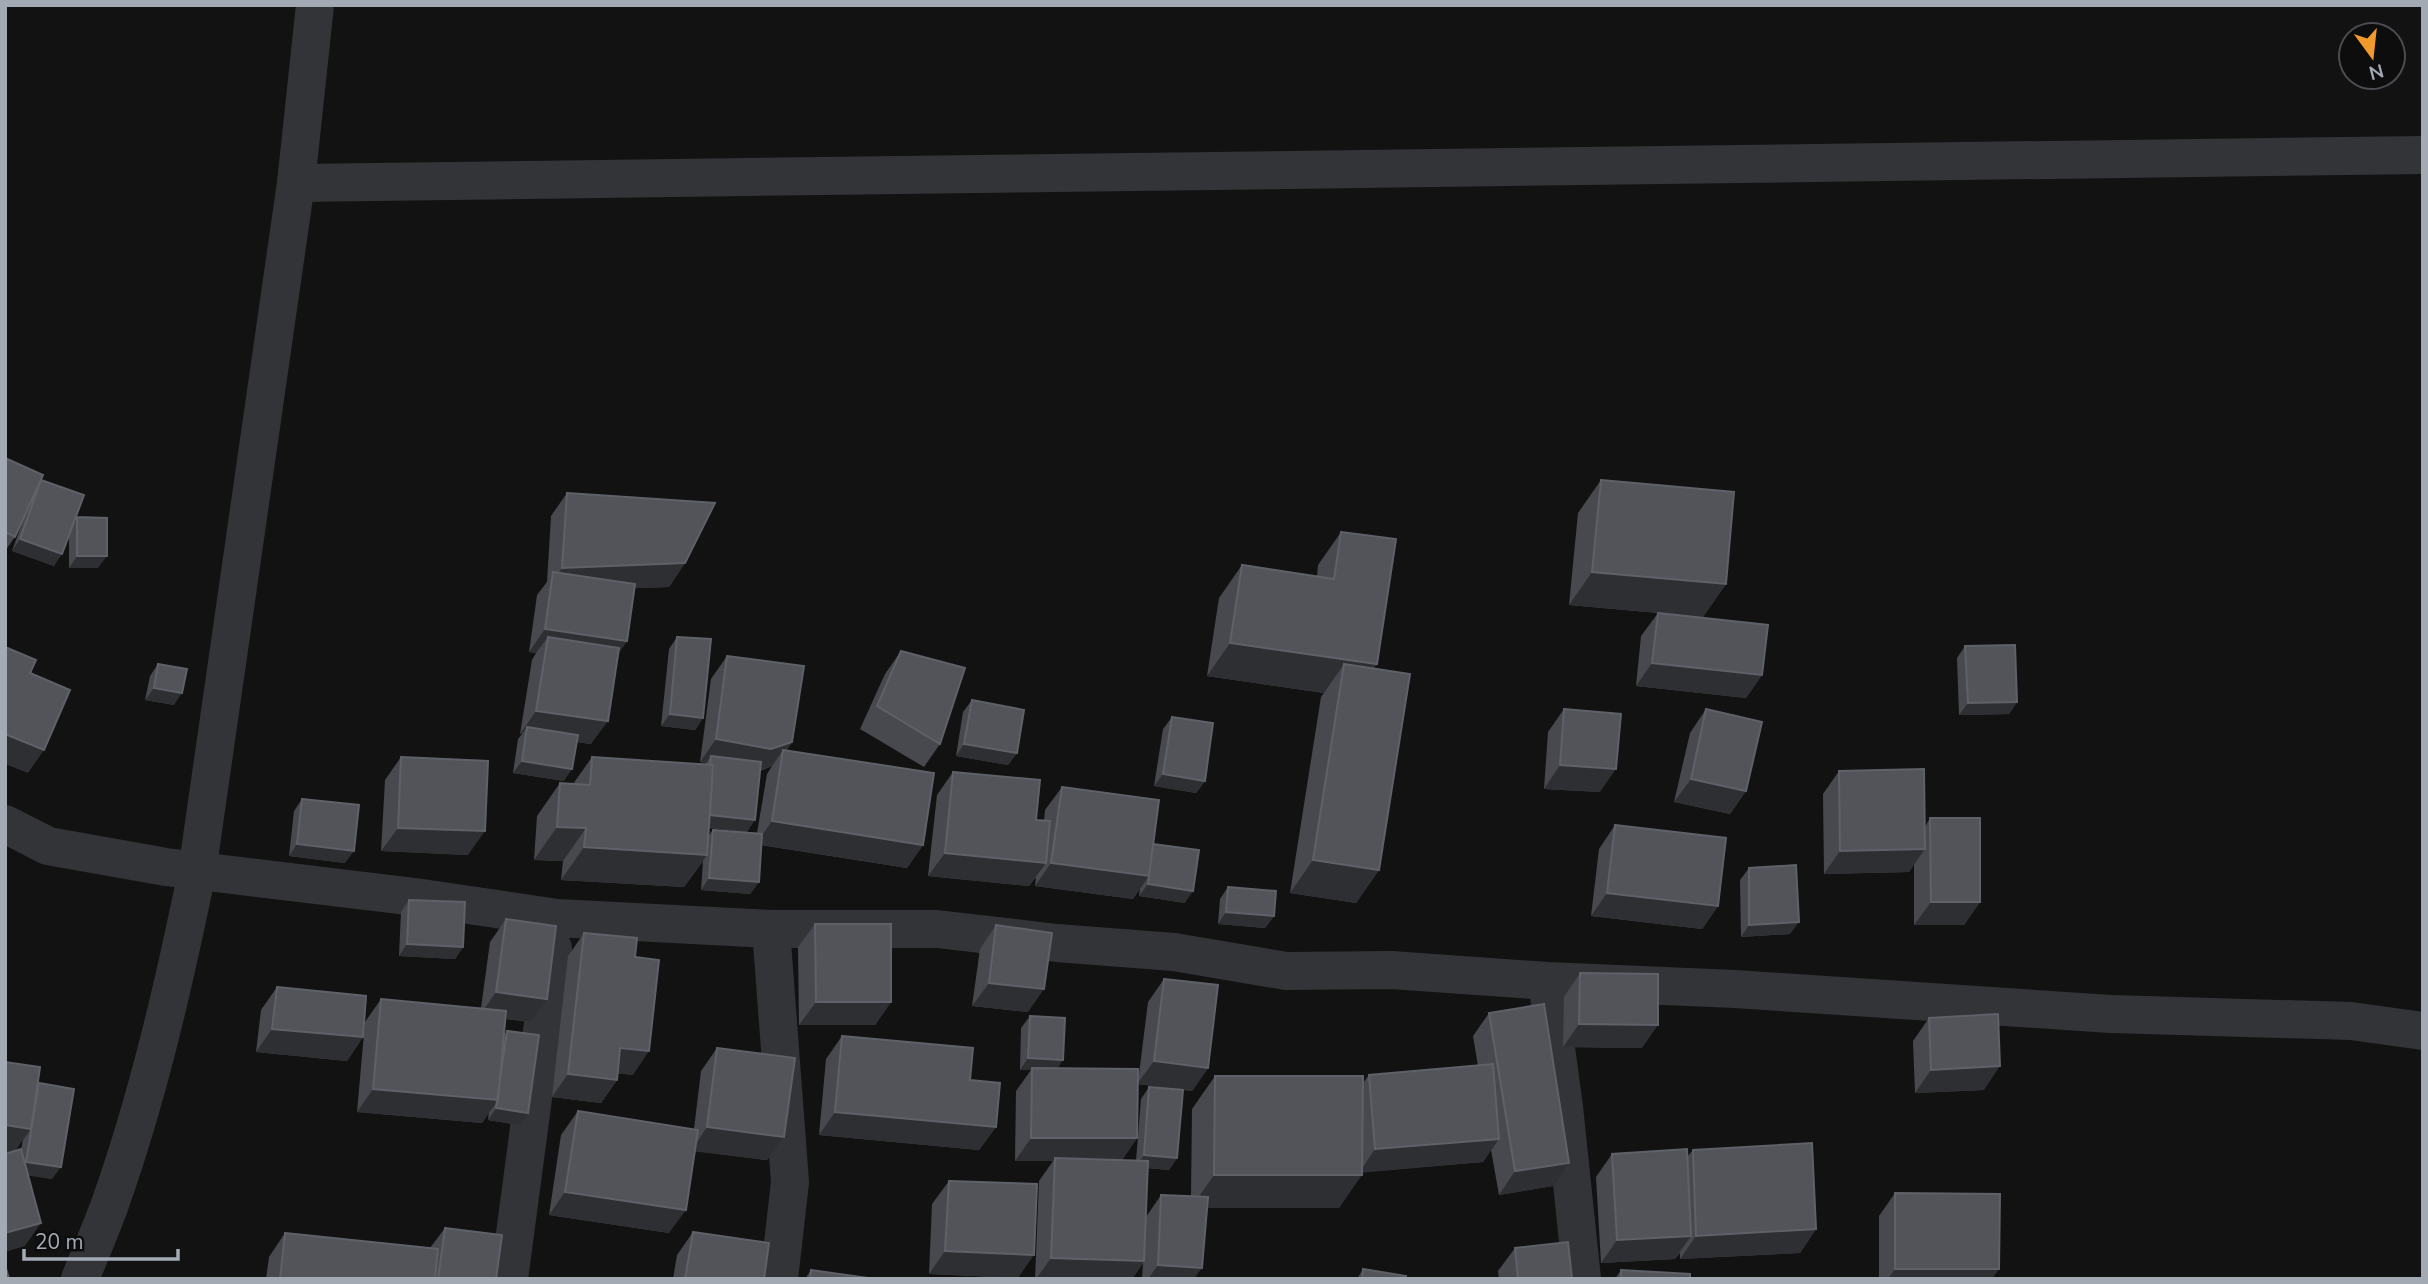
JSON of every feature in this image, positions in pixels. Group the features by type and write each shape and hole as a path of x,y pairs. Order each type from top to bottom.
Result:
{"street":[{"path":"80,1279 110,1204 143,1097 174,983 197,872 296,183 315,5"},
{"path":"296,183 2423,155"},
{"path":"5,824 48,846 197,872 260,877 557,918 771,929 937,929 1057,943 1174,952 1286,971 1391,970 2111,1014 2351,1021 2423,1031"},
{"path":"509,1279 557,918"},
{"path":"771,929 790,1182 779,1279"},
{"path":"1547,981 1564,1107 1582,1279"}],"building":[{"path":"5,458 43,475 15,537 5,532"},
{"path":"41,480 84,495 62,554 20,539"},
{"path":"1601,480 1734,492 1726,584 1592,572"},
{"path":"567,493 715,503 685,563 562,568"},
{"path":"77,517 107,518 107,556 77,556"},
{"path":"1341,532 1396,539 1377,664 1230,643 1242,565 1334,579"},
{"path":"553,572 635,584 627,641 545,629"},
{"path":"1658,613 1768,625 1762,675 1652,663"},
{"path":"548,637 619,648 608,721 536,711"},
{"path":"677,637 711,639 703,718 670,714"},
{"path":"2015,645 2017,702 1968,703 1965,646"},
{"path":"5,647 36,660 30,673 70,690 44,750 5,734"},
{"path":"901,651 965,668 940,744 877,706"},
{"path":"727,656 804,666 792,742 771,749 716,739"},
{"path":"158,664 187,669 182,693 154,688"},
{"path":"1344,664 1410,674 1379,870 1313,860"},
{"path":"972,700 1024,710 1017,753 964,744"},
{"path":"1564,709 1621,714 1616,769 1560,765"},
{"path":"1706,709 1762,722 1746,791 1691,779"},
{"path":"1172,717 1213,723 1205,781 1163,774"},
{"path":"527,727 578,735 572,769 522,761"},
{"path":"783,750 934,773 923,845 772,821"},
{"path":"711,756 761,762 755,820 710,815 713,765 710,765"},
{"path":"401,757 488,761 485,831 398,828"},
{"path":"592,757 713,765 707,855 584,847 586,828 557,827 560,783 590,785"},
{"path":"1924,769 1925,849 1840,851 1839,771"},
{"path":"953,772 1040,780 1036,820 1050,821 1046,863 945,853"},
{"path":"1062,787 1159,800 1149,876 1051,863"},
{"path":"302,799 359,805 354,851 297,844"},
{"path":"1930,818 1980,818 1980,902 1931,902"},
{"path":"1615,825 1726,838 1718,906 1607,893"},
{"path":"713,830 762,834 759,882 709,878"},
{"path":"1153,844 1199,850 1193,891 1148,884"},
{"path":"1796,865 1799,922 1749,925 1749,868"},
{"path":"1228,887 1276,891 1274,916 1226,912"},
{"path":"409,900 465,902 463,947 407,944"},
{"path":"506,919 556,926 547,999 496,992"},
{"path":"815,924 891,924 891,1002 816,1002"},
{"path":"996,925 1052,933 1044,989 989,983"},
{"path":"584,933 637,938 635,957 659,960 649,1051 620,1048 617,1080 568,1074"},
{"path":"1580,973 1658,974 1658,1025 1579,1024"},
{"path":"1164,979 1218,985 1208,1068 1154,1061"},
{"path":"277,987 366,996 363,1037 272,1029"},
{"path":"381,999 506,1011 498,1100 373,1089"},
{"path":"1544,1004 1569,1163 1515,1171 1489,1013"},
{"path":"1998,1014 2000,1066 1931,1070 1929,1018"},
{"path":"1030,1016 1065,1018 1063,1060 1028,1058"},
{"path":"507,1031 539,1035 528,1113 496,1108"},
{"path":"842,1036 973,1048 970,1080 1000,1083 996,1127 835,1112"},
{"path":"717,1048 795,1058 784,1137 707,1127"},
{"path":"5,1062 40,1067 31,1129 5,1125"},
{"path":"1493,1064 1499,1139 1375,1149 1369,1075"},
{"path":"1032,1068 1138,1069 1137,1138 1031,1138"},
{"path":"1215,1076 1363,1076 1362,1175 1214,1175"},
{"path":"39,1083 74,1089 61,1167 26,1162"},
{"path":"1149,1087 1183,1090 1177,1158 1144,1155"},
{"path":"578,1111 698,1130 686,1210 565,1192"},
{"path":"1812,1143 1816,1229 1696,1236 1693,1150"},
{"path":"21,1149 41,1223 5,1233 5,1154"},
{"path":"1687,1149 1691,1236 1617,1240 1612,1154"},
{"path":"1055,1158 1148,1161 1144,1261 1051,1258"},
{"path":"949,1181 1037,1184 1034,1255 945,1251"},
{"path":"1895,1193 2000,1194 1999,1269 1895,1269"},
{"path":"1161,1195 1208,1197 1202,1268 1158,1265"},
{"path":"445,1228 502,1235 496,1279 438,1279"},
{"path":"693,1232 769,1243 764,1279 685,1279"},
{"path":"285,1233 438,1249 435,1279 280,1279"},
{"path":"1568,1242 1572,1279 1518,1279 1515,1248"},
{"path":"1363,1269 1406,1276 1405,1279 1362,1279"},
{"path":"811,1270 875,1279 810,1279"},
{"path":"1621,1270 1690,1274 1690,1279 1621,1279"}]}
